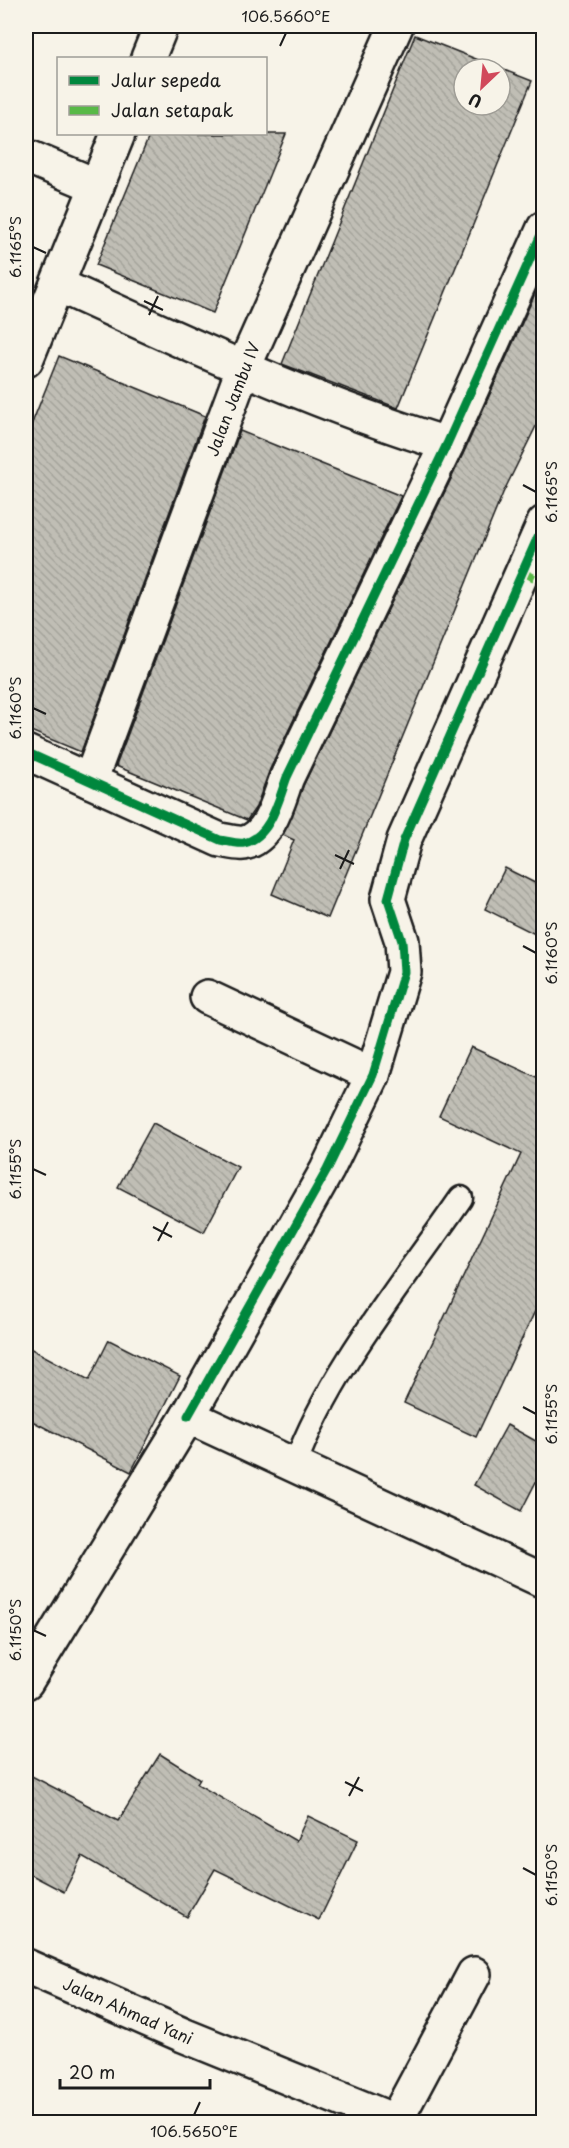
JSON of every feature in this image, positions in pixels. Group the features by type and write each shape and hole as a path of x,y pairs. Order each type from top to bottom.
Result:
{"street":[{"path":"148,57 161,26"},
{"name":"Jalan Jambu IV","path":"90,782 243,369 396,26"},
{"path":"26,360 118,135"},
{"path":"26,156 97,186"},
{"path":"26,752 220,840 244,843 256,836 273,816 287,777 447,444 543,228"},
{"path":"58,285 243,369 382,424 447,444"},
{"path":"26,1682 188,1416 327,1170 374,1075 404,972 402,941 388,899 392,878 404,840 532,577 543,523"},
{"path":"207,997 374,1075"},
{"path":"188,1416 543,1581"},
{"name":"Jalan Ahmad Yani","path":"26,1966 183,2035 396,2122"},
{"path":"396,2122 474,1974"}],"lane":[{"path":"295,1465 309,1426 338,1377 461,1198"}],"building":[{"path":"415,35 471,57 452,57 452,117 512,117 512,73 532,81 398,408 282,364"},
{"path":"286,134 213,313 96,265 150,135"},
{"path":"543,276 543,412 503,493 328,918 272,894 294,840 283,835 304,784 464,452"},
{"path":"59,356 205,416 81,752 26,729 26,438"},
{"path":"240,431 401,496 270,769 256,807 247,820 116,766"},
{"path":"505,868 543,887 543,938 485,909"},
{"path":"471,1047 543,1080 543,1294 476,1437 404,1403 521,1154 439,1116"},
{"path":"153,1123 238,1167 204,1232 118,1187"},
{"path":"109,1340 180,1376 131,1472 26,1418 26,1346 89,1380"},
{"path":"507,1425 543,1445 543,1468 521,1511 474,1485"},
{"path":"160,1754 200,1779 197,1784 296,1841 308,1816 358,1840 319,1920 215,1869 187,1917 82,1856 64,1892 26,1872 26,1773 118,1821"}],"marked path":[{"path":"521,571 544,583"}],"cycle path":[{"path":"26,752 220,840 244,843 261,833 273,816 287,777 447,444 544,228"},
{"path":"188,1416 327,1170 373,1075 404,972 402,941 388,899 404,840 544,523"}]}
